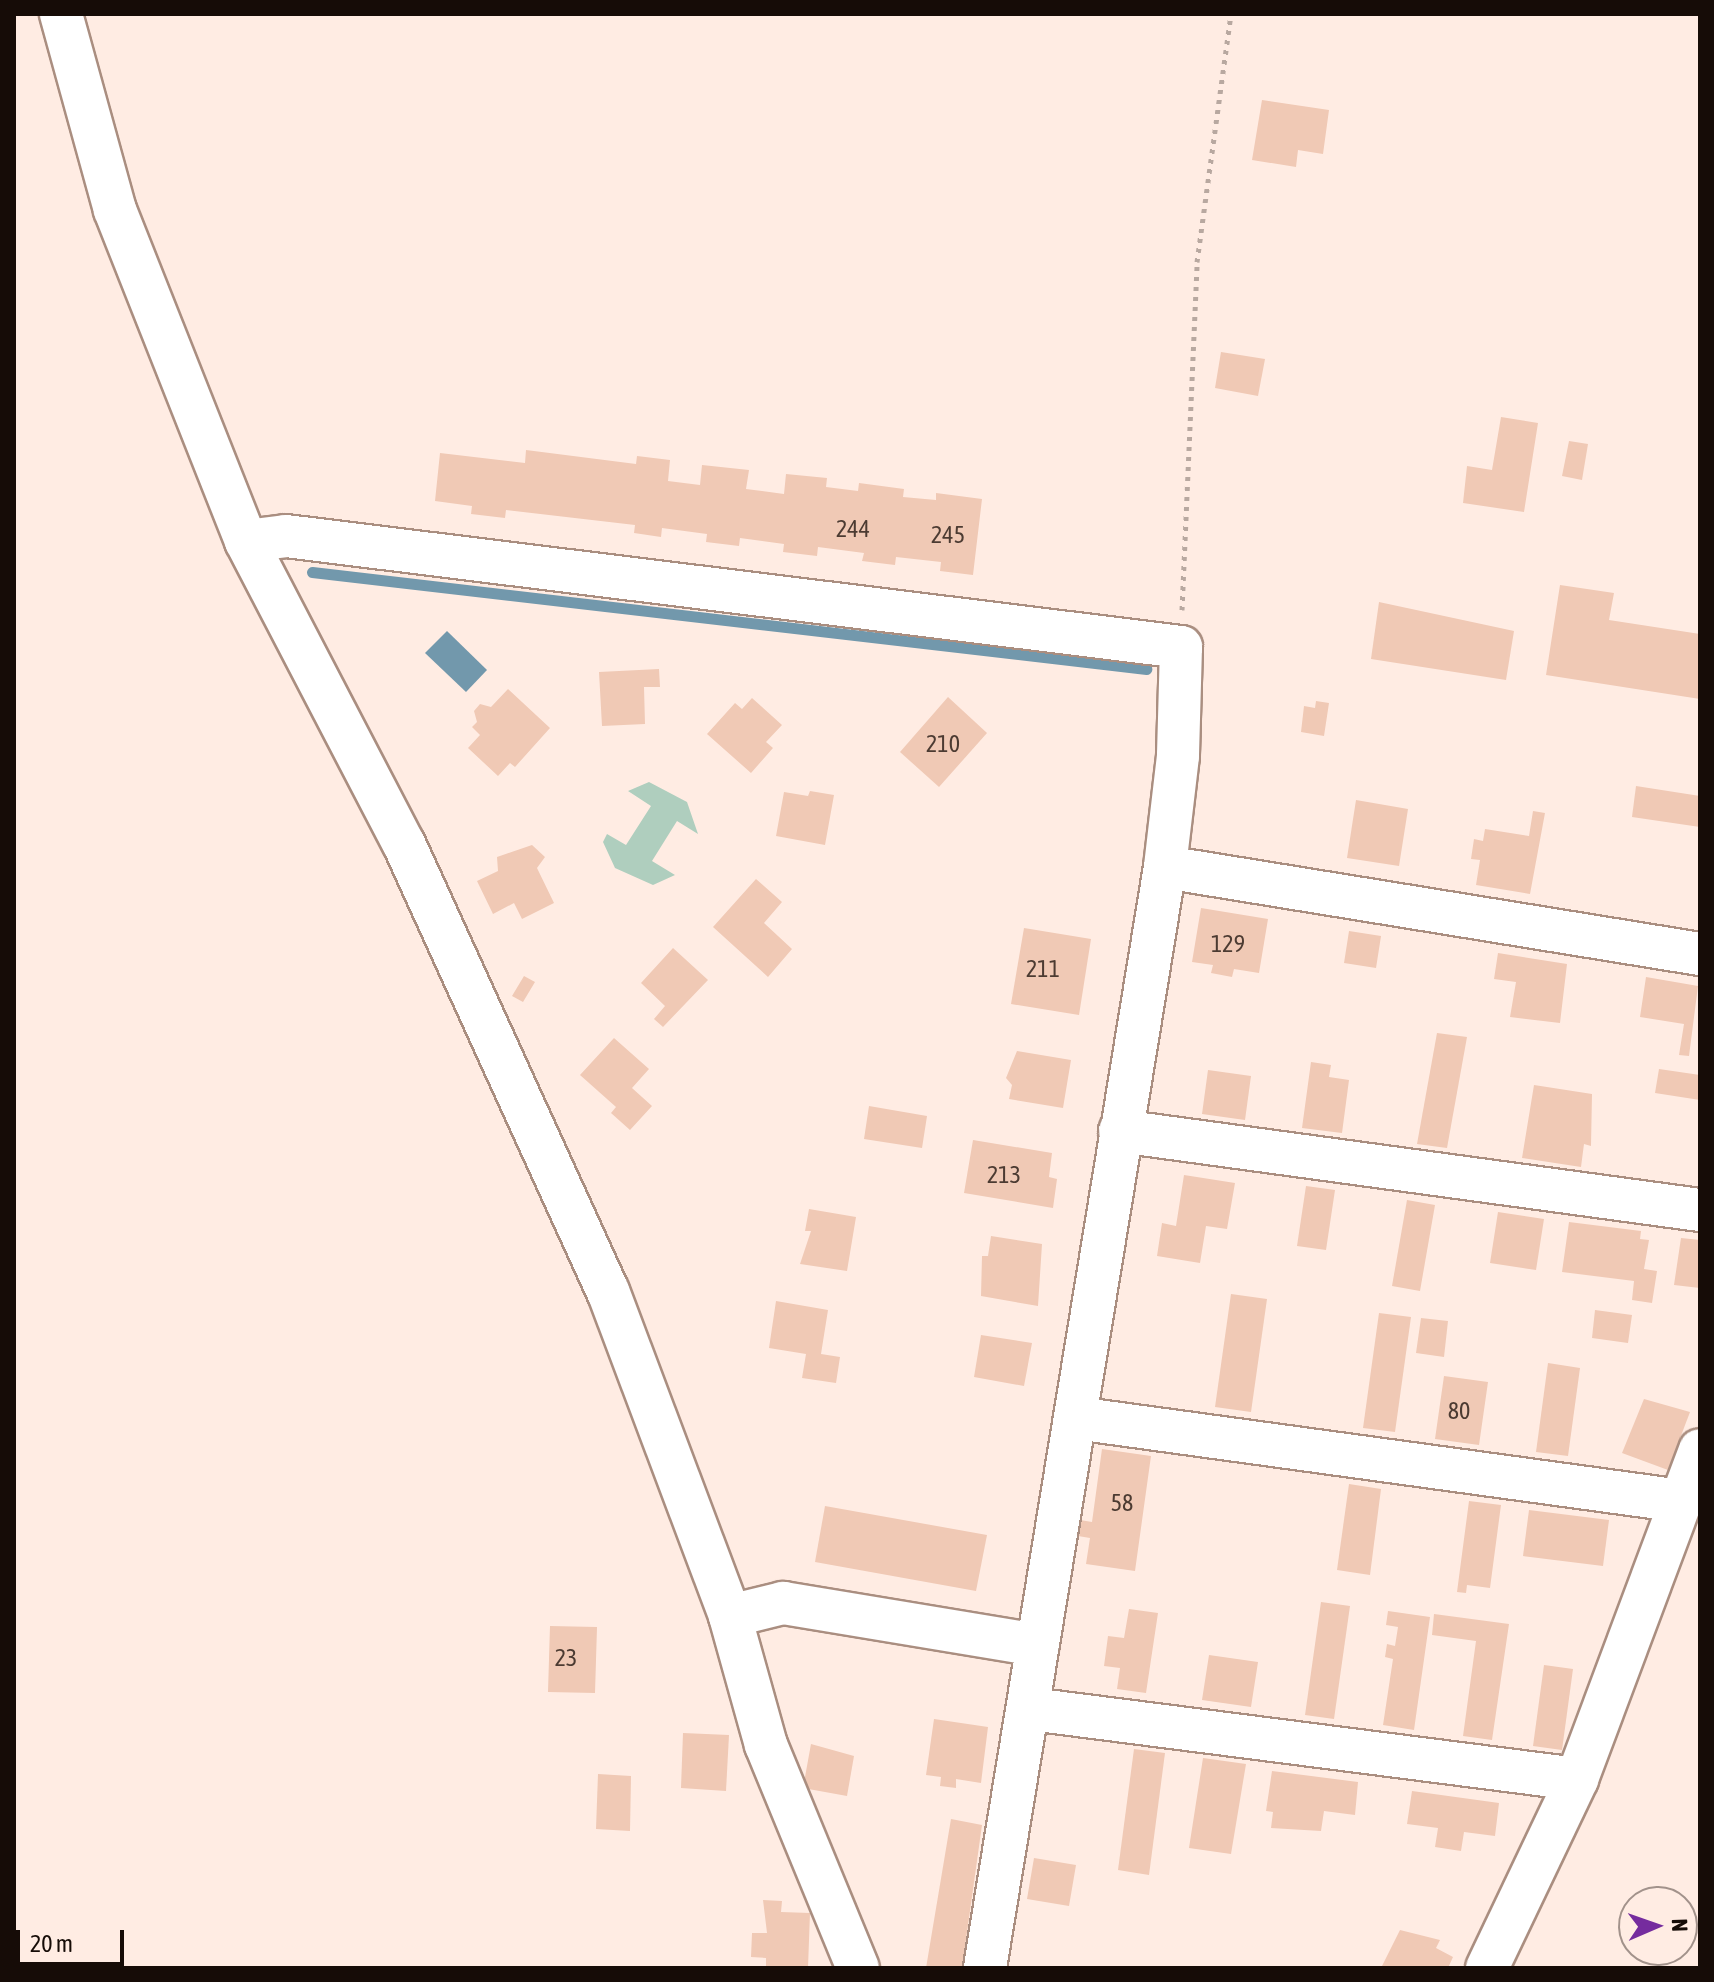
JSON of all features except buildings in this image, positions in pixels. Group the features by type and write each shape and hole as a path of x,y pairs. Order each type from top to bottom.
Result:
{"street":[{"path":"61,14 115,210 246,541 404,844 608,1291 730,1616 766,1745 858,1968"},
{"path":"246,541 286,536 1181,647 1178,756 1165,867 1038,1645 1031,1709 985,1968"},
{"path":"1165,867 1700,954"},
{"path":"1120,1131 1700,1210"},
{"path":"1076,1418 1681,1501"},
{"path":"1487,1968 1577,1779 1700,1450"},
{"path":"730,1616 783,1603 1038,1645"},
{"path":"1031,1709 1577,1779"}],"path":[{"path":"1181,647 1197,262 1231,14"}],"green space":[{"path":"649,782 687,802 698,834 677,821 652,861 675,875 653,885 615,868 603,842 607,834 626,845 651,806 628,791"}],"water":[{"path":"447,631 487,670 466,692 425,653"}],"waterway":[{"path":"312,572 1146,669"}]}
